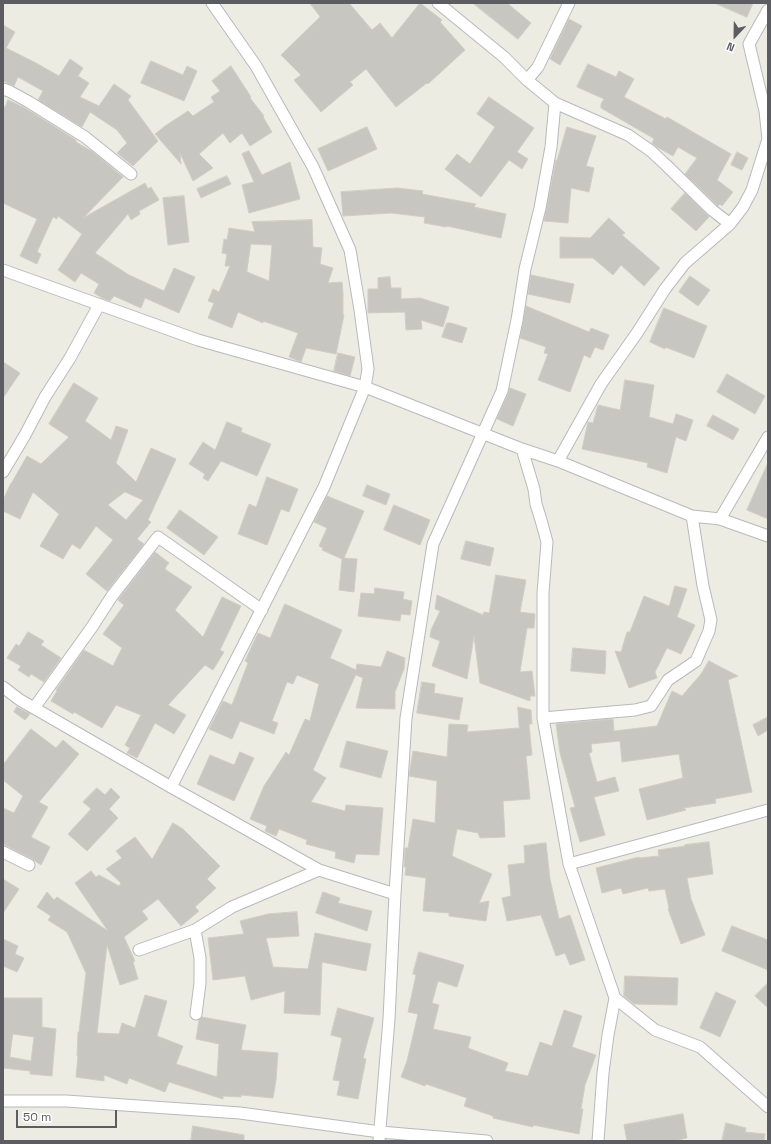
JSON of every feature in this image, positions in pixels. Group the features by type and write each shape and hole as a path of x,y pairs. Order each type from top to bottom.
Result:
{"street":[{"path":"171,787 324,487 365,387 368,369 350,250 313,168 256,66 212,3"},
{"path":"438,3 504,57 526,80 555,103 628,134 651,151 712,210 730,224"},
{"path":"526,80 538,67 569,3"},
{"path":"558,461 601,384 638,333 665,289 685,263 730,224 743,207 752,190 768,139 764,111 749,44 768,10"},
{"path":"3,89 29,102 85,136 131,174"},
{"path":"379,1136 389,1019 406,718 433,544 502,391 517,320 525,269 540,208 551,148 555,103"},
{"path":"3,270 198,340 365,387 522,449 558,461 692,516 720,519 768,536"},
{"path":"3,472 45,397 70,358 99,305"},
{"path":"720,519 768,437"},
{"path":"522,449 534,489 536,504 546,542 542,593 543,718 569,864 615,998 603,1073 598,1141"},
{"path":"543,718 635,710 651,706 668,680 696,661 709,631 711,620 703,586 692,516"},
{"path":"34,708 92,627 112,596 158,537 262,610"},
{"path":"3,687 20,700 319,870 395,894"},
{"path":"569,864 768,810"},
{"path":"3,852 29,864"},
{"path":"139,950 195,930 232,907 319,870"},
{"path":"195,930 200,958 200,984 196,1014"},
{"path":"615,998 655,1030 700,1047 768,1107"},
{"path":"3,1101 66,1101 240,1113 379,1136 487,1141"}],"building":[{"path":"310,3 349,3 372,30 380,23 392,38 420,3 442,20 440,22 465,50 428,84 427,83 396,107 366,69 350,82 353,85 321,112 294,80 301,75 281,55 320,17"},
{"path":"473,3 507,3 531,23 518,39"},
{"path":"715,3 753,3 747,17"},
{"path":"569,19 582,26 560,65 550,59"},
{"path":"3,25 15,32 6,48 59,76 70,59 83,68 78,76 89,83 80,97 99,106 114,84 131,96 128,100 158,141 133,166 117,153 127,143 117,130 90,112 82,127 38,100 43,91 18,77 14,86 3,81"},
{"path":"151,61 183,75 187,66 197,71 184,101 141,83"},
{"path":"588,64 616,77 619,71 634,79 624,97 666,119 667,117 731,154 717,180 733,192 722,206 720,204 718,206 685,174 697,158 678,147 673,156 657,147 652,143 653,138 601,108 601,104 604,99 577,87"},
{"path":"231,66 251,97 250,98 264,116 263,117 272,132 250,146 242,133 230,143 223,133 199,154 213,168 193,181 180,153 181,164 155,134 188,111 193,116 214,102 211,97 220,91 212,81"},
{"path":"489,97 534,128 517,152 528,159 522,169 509,160 481,197 445,169 457,154 470,164 495,127 477,114"},
{"path":"8,100 25,108 76,140 76,142 93,152 123,177 83,218 145,183 148,189 151,187 159,200 139,211 140,214 131,220 128,214 95,253 129,275 164,291 174,268 195,277 179,313 145,298 141,308 114,296 110,301 94,293 99,284 81,273 75,282 58,270 82,234 58,216 57,219 53,217 37,252 41,254 37,264 20,256 37,219 3,203 3,106 5,107"},
{"path":"367,127 377,149 328,171 318,149"},
{"path":"567,127 596,136 586,166 594,168 589,192 571,188 568,223 544,221 556,160"},
{"path":"249,151 262,175 290,162 300,199 249,213 242,185 254,182 242,154"},
{"path":"737,152 748,158 742,170 731,165"},
{"path":"227,176 231,184 201,198 197,189"},
{"path":"398,188 423,191 422,194 476,204 474,207 506,214 501,238 447,226 424,223 425,217 391,213 343,216 341,192"},
{"path":"685,193 709,217 696,231 671,209"},
{"path":"184,196 189,242 168,245 163,198"},
{"path":"609,218 625,233 622,235 660,268 644,286 621,265 613,275 593,258 560,258 560,237 590,238"},
{"path":"312,220 313,247 322,248 320,264 333,268 328,283 342,282 344,315 336,354 306,348 301,362 289,357 298,333 263,321 263,323 238,312 232,328 208,318 214,303 208,301 213,289 219,292 230,266 225,266 227,254 222,253 224,239 227,240 229,228 255,232 252,222","holes":["251,244 272,245 269,281 247,272"]},
{"path":"531,275 574,284 570,303 528,294"},
{"path":"690,276 710,290 698,306 679,292"},
{"path":"390,277 391,288 401,288 401,299 420,298 449,307 443,327 421,320 422,329 406,330 405,312 368,313 368,289 378,289 378,278"},
{"path":"526,306 589,332 591,328 609,335 603,350 595,347 590,358 584,355 570,392 538,380 548,354 544,353 546,347 520,338"},
{"path":"664,308 707,326 694,358 665,347 665,349 650,342"},
{"path":"447,323 467,328 462,343 442,337"},
{"path":"338,353 355,357 350,376 334,371"},
{"path":"3,362 20,373 3,398"},
{"path":"727,374 765,396 755,414 717,392"},
{"path":"625,380 654,385 649,417 673,424 676,414 693,420 686,441 676,437 667,473 647,467 648,463 582,449 588,422 593,423 598,405 620,410"},
{"path":"74,383 98,398 85,421 111,440 116,426 128,430 116,463 136,482 151,448 176,459 148,520 151,522 137,539 144,544 107,591 86,574 113,540 96,526 80,549 72,544 63,559 40,546 59,514 33,492 20,519 3,511 3,500 27,456 41,464 69,437 49,424","holes":["125,492 143,500 126,520 108,505"]},
{"path":"510,388 526,394 513,426 497,419"},
{"path":"713,415 739,429 733,440 707,426"},
{"path":"227,422 242,428 241,432 271,444 257,476 221,461 208,481 203,478 205,474 189,464 203,442 215,450"},
{"path":"768,463 768,519 747,510"},
{"path":"267,477 298,489 289,512 281,509 267,545 238,534 249,504 256,507"},
{"path":"367,485 390,494 386,505 363,496"},
{"path":"327,496 364,511 344,558 357,559 354,592 339,590 342,559 322,550 323,548 319,546 327,528 314,522"},
{"path":"394,505 430,520 420,545 384,530"},
{"path":"180,510 218,537 204,555 167,528"},
{"path":"466,541 494,548 490,566 461,559"},
{"path":"155,552 169,563 165,568 166,570 192,587 175,610 203,637 222,597 241,606 220,650 224,652 213,670 205,665 168,705 186,715 174,734 155,723 137,758 127,753 130,748 125,745 141,715 116,705 102,728 51,701 57,691 56,690 84,650 113,666 122,648 103,634 124,605 118,600"},
{"path":"496,575 526,580 520,612 535,614 534,628 527,628 520,672 532,671 535,696 530,696 530,701 480,683 474,636 467,679 432,666 440,641 430,637 431,630 440,611 435,609 437,595 483,615 484,612 489,613"},
{"path":"675,586 687,589 677,617 695,625 681,654 667,648 655,672 657,678 629,688 615,651 621,652 627,632 630,632 644,596 669,606"},
{"path":"375,588 404,592 403,599 412,601 410,615 401,614 400,621 358,616 361,593 374,594"},
{"path":"285,604 342,630 330,658 356,670 357,664 381,667 387,651 405,658 404,669 395,692 395,709 356,708 363,678 356,674 313,770 326,778 311,802 345,811 346,805 383,808 379,855 356,854 354,863 335,858 336,852 306,844 307,840 279,829 276,836 265,831 267,826 250,819 264,786 286,752 289,755 305,719 310,721 319,684 297,675 293,684 287,682 272,721 278,723 274,734 240,721 232,739 209,729 223,701 232,705 248,663 245,661 258,633 270,638"},
{"path":"28,632 44,641 41,645 61,658 44,682 31,674 29,677 18,670 21,666 7,658 16,644 19,646"},
{"path":"573,648 606,651 605,674 571,671"},
{"path":"709,661 738,676 728,680 752,792 715,799 716,803 684,808 686,810 647,820 639,789 683,778 679,754 622,762 620,741 591,744 592,752 589,753 597,782 615,777 619,791 594,797 605,835 580,842 570,808 575,807 560,753 556,724 613,719 614,731 657,726 672,691 682,696 701,674"},
{"path":"422,682 435,684 434,693 463,698 459,720 417,713"},
{"path":"17,707 30,714 25,720 14,712"},
{"path":"518,707 531,710 532,724 529,724 532,755 526,756 530,799 503,801 505,837 480,838 478,833 457,829 452,856 492,874 479,903 489,901 486,921 449,916 449,913 423,911 426,878 405,875 405,848 408,848 413,819 435,823 437,781 409,776 413,751 447,757 449,724 468,725 467,732 519,728"},
{"path":"768,717 768,730 758,736 753,725"},
{"path":"31,729 56,748 63,740 79,754 39,802 48,807 31,837 50,847 41,865 3,844 3,808 14,813 23,796 3,780 3,765"},
{"path":"347,741 388,751 381,778 340,767"},
{"path":"240,752 254,758 234,801 197,784 210,755 234,765"},
{"path":"97,788 105,795 111,788 120,797 109,809 118,818 87,851 68,834 91,809 83,802"},
{"path":"173,823 183,829 220,866 207,879 216,888 195,907 199,911 181,926 158,899 142,911 148,919 124,937 135,961 133,962 138,979 120,985 107,945 97,1033 119,1034 122,1023 135,1028 145,995 167,1001 157,1036 183,1046 176,1064 217,1077 219,1044 196,1039 199,1020 202,1017 246,1025 241,1050 278,1053 273,1098 241,1095 241,1097 223,1096 223,1099 169,1082 165,1092 129,1078 127,1084 104,1075 104,1081 76,1077 78,1032 86,973 67,932 48,920 51,916 37,907 47,892 54,900 57,897 108,931 75,883 91,871 96,877 99,875 119,886 121,883 106,869 122,858 116,851 135,837 152,859"},
{"path":"709,842 713,874 687,878 691,899 705,935 681,944 668,909 665,889 649,891 648,888 623,894 621,888 602,893 596,868 639,857 659,856 658,850"},
{"path":"546,843 550,879 559,919 570,915 585,960 570,965 565,953 556,956 541,915 507,921 502,898 511,896 508,865 525,863 524,846"},
{"path":"3,879 19,889 3,913"},
{"path":"323,892 340,898 338,903 372,911 367,931 316,913"},
{"path":"297,912 299,936 266,938 273,967 308,969 315,933 371,944 366,971 322,962 320,1015 284,1013 285,991 251,1000 245,976 213,980 208,938 244,934 240,921 268,914"},
{"path":"732,926 768,940 768,970 722,951"},
{"path":"3,939 18,946 15,954 24,958 17,972 3,966"},
{"path":"419,952 464,965 457,987 438,981 432,1003 439,1005 433,1029 471,1037 468,1048 508,1063 505,1071 528,1076 540,1042 552,1046 564,1010 582,1016 572,1047 596,1055 585,1085 579,1134 533,1125 533,1127 493,1118 493,1116 464,1106 467,1098 426,1084 425,1086 401,1077 407,1061 418,1014 408,1012 416,975 413,974"},
{"path":"625,976 678,978 677,1005 634,1004 624,996"},
{"path":"768,983 768,1008 755,996"},
{"path":"716,992 736,1001 720,1037 700,1028"},
{"path":"3,998 42,998 42,1027 56,1029 52,1076 30,1074 30,1071 3,1068","holes":["13,1034 34,1037 31,1061 10,1057"]},
{"path":"338,1008 374,1018 363,1058 366,1059 358,1099 337,1095 340,1081 333,1080 342,1038 331,1035"},
{"path":"683,1114 687,1138 674,1141 627,1141 624,1125"},
{"path":"726,1123 746,1128 745,1132 765,1134 764,1141 722,1141"},
{"path":"193,1126 244,1135 244,1141 191,1141"}]}
